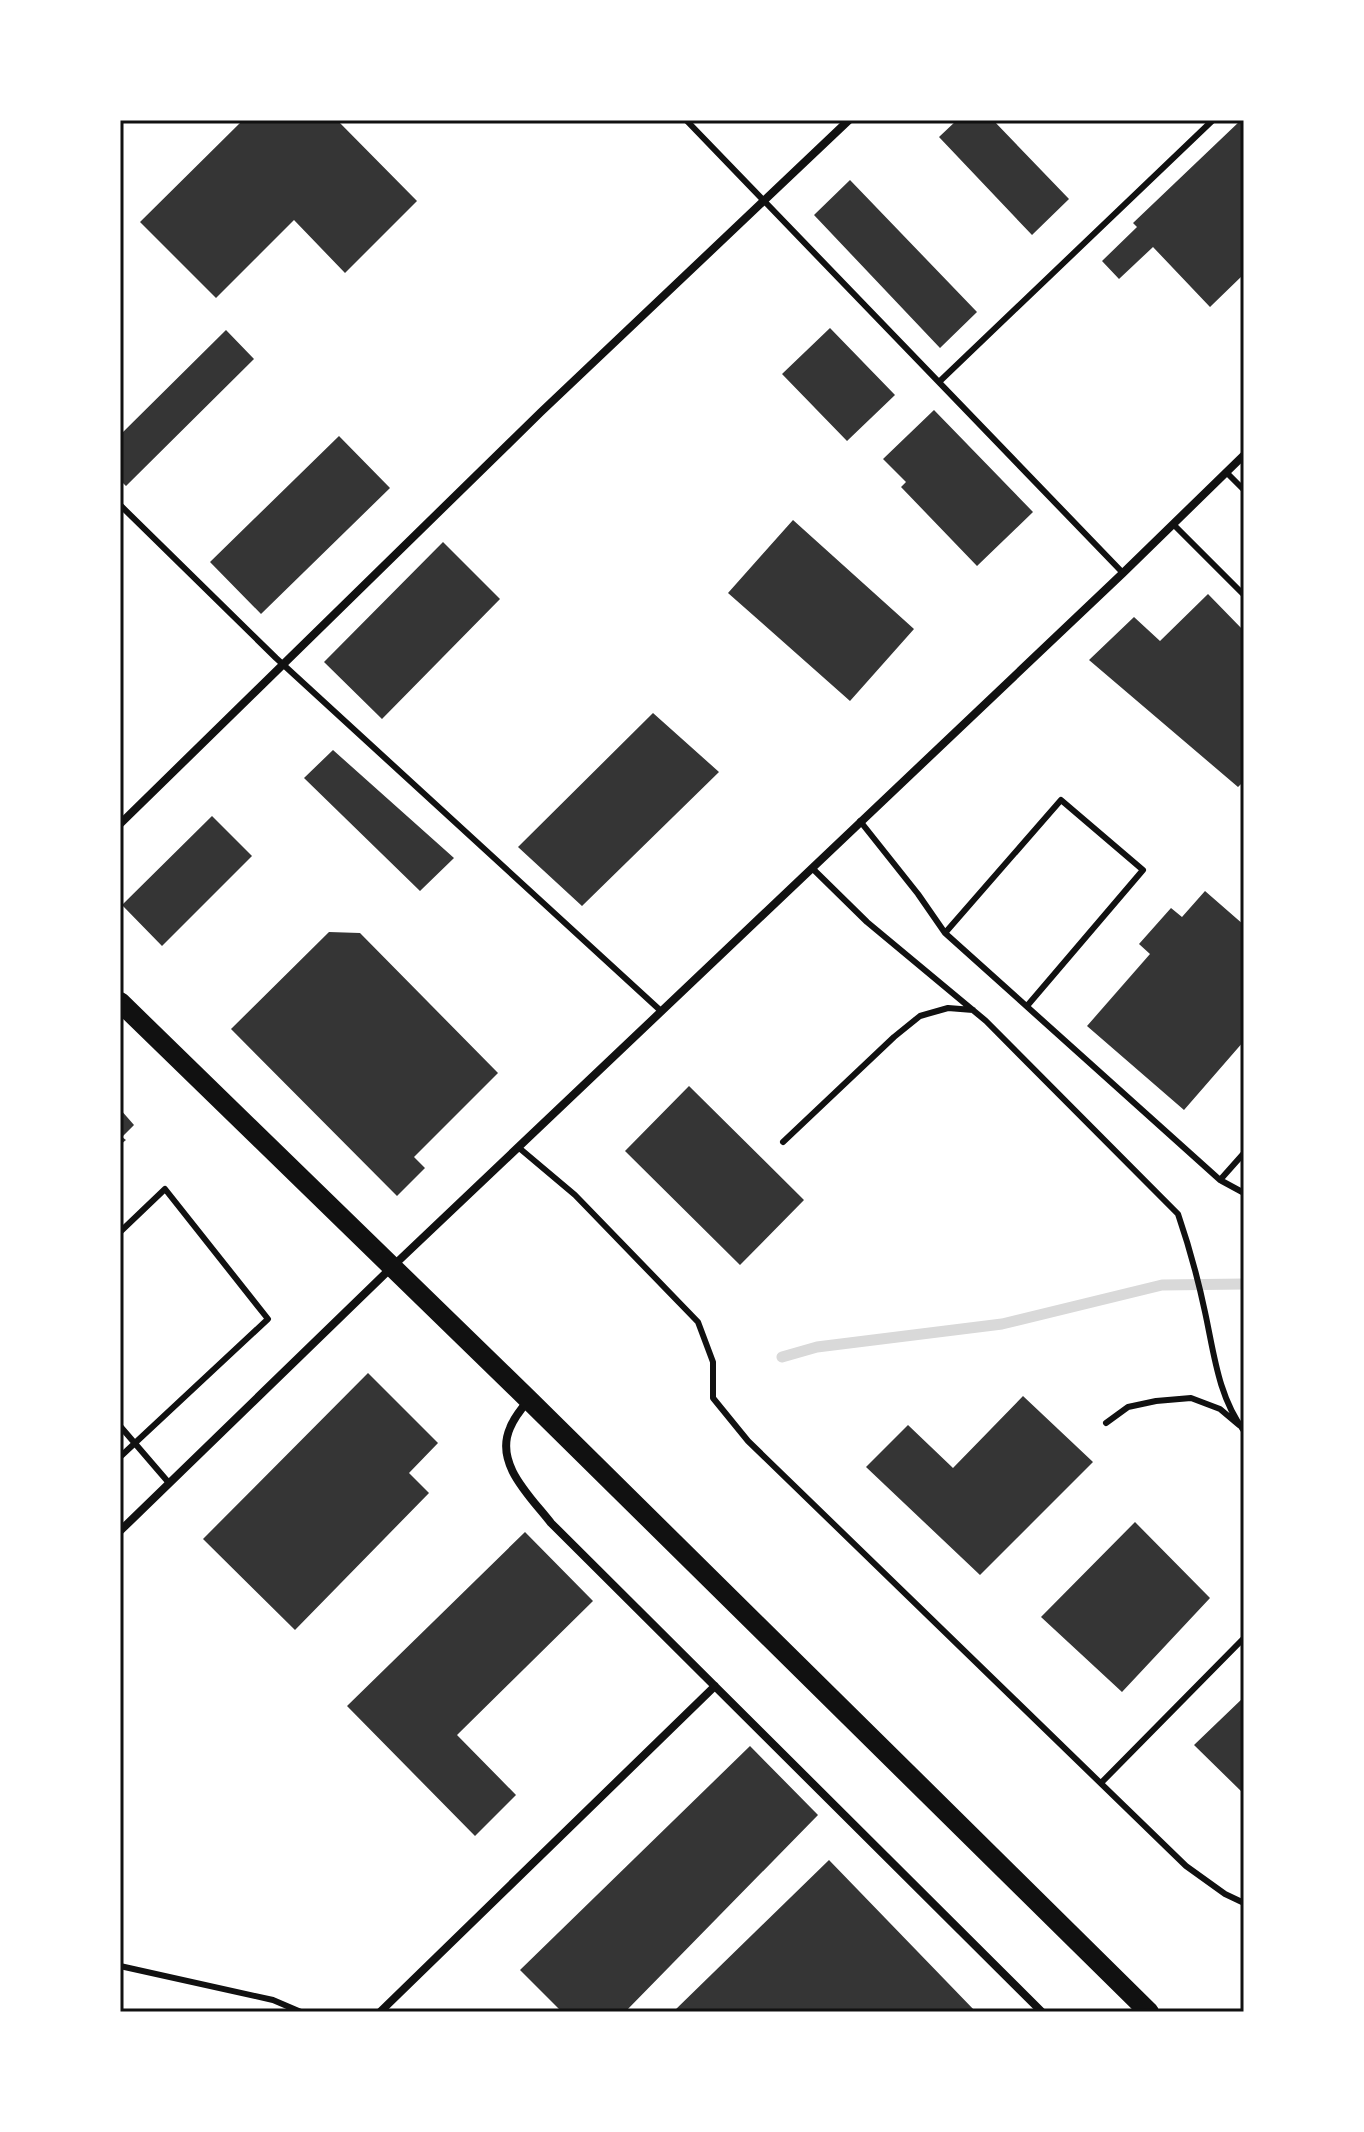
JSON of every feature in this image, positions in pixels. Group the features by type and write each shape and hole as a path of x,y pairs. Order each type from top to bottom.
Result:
{"main road":[{"path":"120,1002 529,1400 1149,2012"}],"street":[{"path":"120,824 530,423 849,120"},
{"path":"120,1531 392,1267 1244,455"},
{"path":"529,1400 511,1425 507,1436 507,1458 515,1478 551,1523 1042,2012"},
{"path":"380,2012 715,1686"}],"lane":[{"path":"686,120 1123,573"},
{"path":"939,382 1213,120"},
{"path":"1226,472 1244,490"},
{"path":"120,505 276,658 661,1011"},
{"path":"1173,524 1244,595"},
{"path":"945,933 1061,800 1143,870 1027,1006"},
{"path":"860,821 945,933 1220,1180 1244,1193"},
{"path":"812,867 867,922 998,1032 1178,1214 1205,1310 1219,1382 1243,1429"},
{"path":"783,1142 920,1016 948,1008 973,1010"},
{"path":"518,1147 575,1195 698,1322 713,1362 713,1398 748,1441 1186,1866 1225,1894 1244,1903"},
{"path":"1220,1180 1244,1153"},
{"path":"120,1232 165,1189 268,1319 120,1457"},
{"path":"1106,1423 1128,1407 1191,1398 1220,1409 1243,1429"},
{"path":"120,1426 169,1483"},
{"path":"1101,1783 1244,1638"},
{"path":"120,1966 273,2000 301,2012"}],"building":[{"path":"243,120 337,120 417,201 345,273 294,220 216,298 140,222"},
{"path":"957,120 993,120 1069,199 1032,235 939,137"},
{"path":"1244,120 1244,274 1210,307 1153,247 1119,279 1102,261 1137,227 1133,223"},
{"path":"850,180 977,312 940,348 814,215"},
{"path":"830,328 895,395 847,441 782,374"},
{"path":"226,330 254,359 126,486 120,480 120,435"},
{"path":"934,410 1033,512 977,566 901,487 906,482 883,459"},
{"path":"339,436 390,488 261,614 210,562"},
{"path":"793,520 914,629 850,701 728,593"},
{"path":"443,542 500,599 382,719 324,662"},
{"path":"1208,594 1244,631 1244,781 1238,787 1089,660 1134,617 1160,641"},
{"path":"653,713 719,772 582,906 518,847"},
{"path":"333,750 454,858 420,891 304,778"},
{"path":"212,816 252,856 162,946 122,905"},
{"path":"1205,891 1244,925 1244,1041 1184,1110 1087,1026 1150,954 1139,944 1171,908 1182,917"},
{"path":"329,932 360,933 498,1073 414,1157 425,1168 397,1196 231,1029"},
{"path":"689,1086 804,1200 740,1265 625,1151"},
{"path":"120,1109 134,1125 122,1137 126,1140 120,1145"},
{"path":"368,1373 438,1443 409,1473 429,1493 295,1630 203,1539"},
{"path":"1023,1396 1093,1462 980,1575 866,1467 908,1425 953,1468"},
{"path":"1135,1522 1210,1598 1122,1692 1041,1617"},
{"path":"525,1532 593,1601 457,1735 516,1795 475,1836 347,1706"},
{"path":"1244,1697 1244,1794 1194,1745"},
{"path":"750,1746 818,1815 625,2012 562,2012 520,1970"},
{"path":"829,1860 976,2012 673,2012"}],"waterway":[{"path":"782,1357 817,1347 1002,1324 1162,1285 1244,1284"}]}
